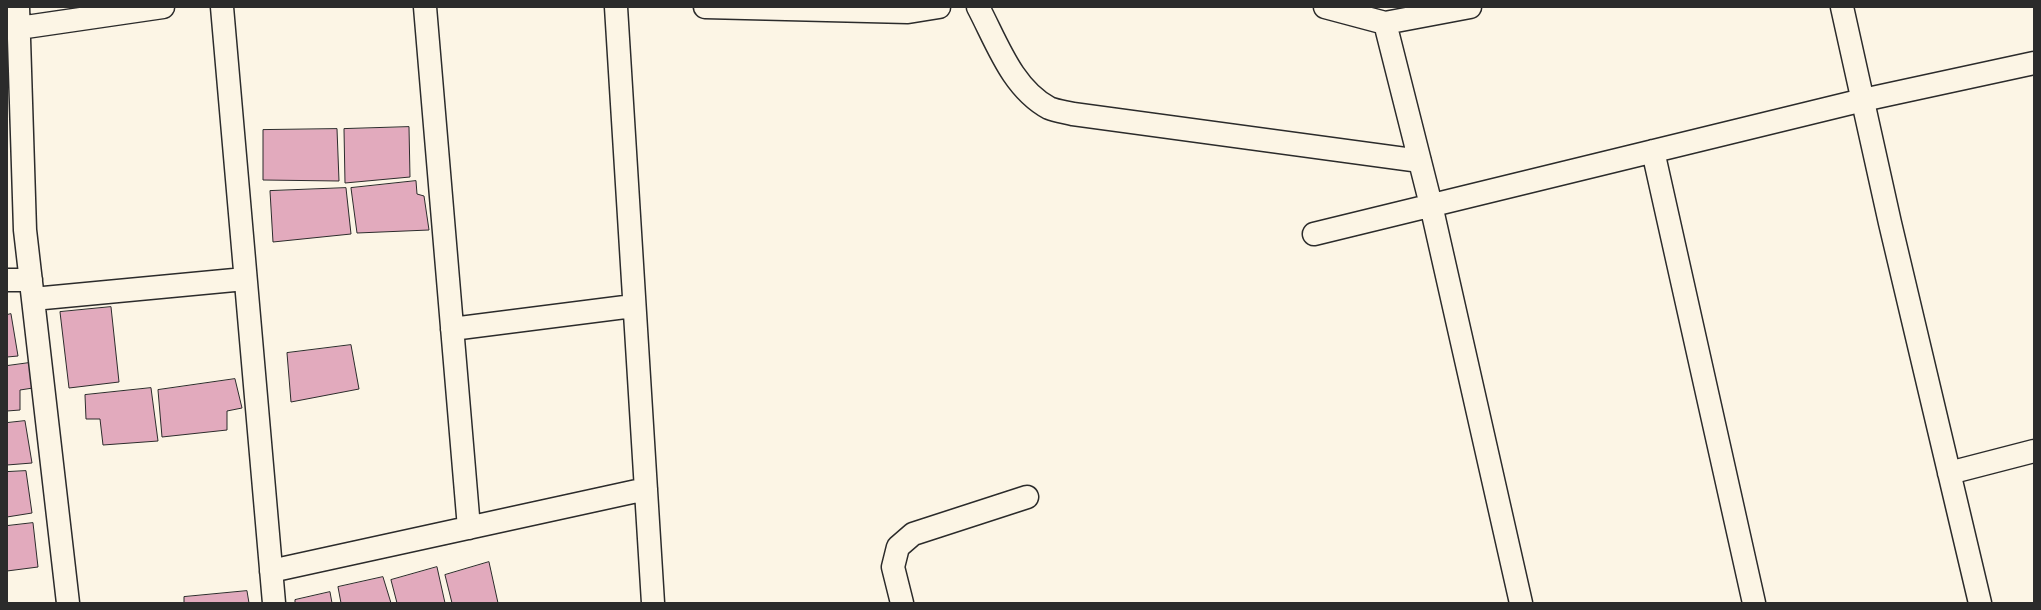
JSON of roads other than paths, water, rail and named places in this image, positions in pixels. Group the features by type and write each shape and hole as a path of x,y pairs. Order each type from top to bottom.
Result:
{"street":[{"path":"18,7 26,230 68,603"},
{"path":"19,28 163,7"},
{"path":"222,7 274,603"},
{"path":"425,7 469,528"},
{"path":"616,7 633,306 653,603"},
{"path":"705,7 800,8 908,12 939,7"},
{"path":"978,7 1015,78 1031,96 1050,108 1073,114 1420,161"},
{"path":"1325,7 1385,23 1470,7"},
{"path":"1842,7 1890,223 1980,603"},
{"path":"1385,23 1420,161 1521,603"},
{"path":"1314,234 1863,100 2034,63"},
{"path":"1653,151 1754,603"},
{"path":"7,280 32,290 246,279"},
{"path":"452,329 633,306"},
{"path":"1949,473 2034,451"},
{"path":"271,571 646,489"},
{"path":"902,603 893,567 898,547 913,534 1027,497"}]}
